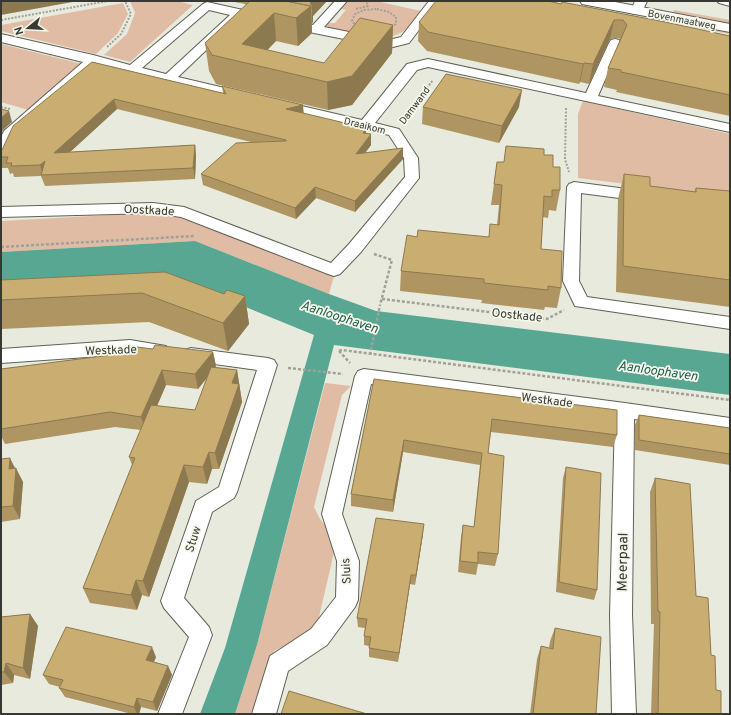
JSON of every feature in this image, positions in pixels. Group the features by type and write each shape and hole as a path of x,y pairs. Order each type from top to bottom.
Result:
{"street":[{"path":"316,29 341,1"},
{"path":"278,21 389,44 405,40 435,1"},
{"name":"Bovenmaatweg","path":"587,1 641,4 730,17"},
{"path":"723,1 730,2"},
{"name":"Bovenmaatweg","path":"641,4 730,28"},
{"path":"134,69 207,6 243,14 169,78"},
{"path":"1,38 254,99"},
{"path":"590,99 615,44"},
{"path":"1,156 9,134 93,59"},
{"name":"Damwand","path":"366,125 412,67 428,63 730,128"},
{"name":"Draaikom","path":"269,103 394,132 411,158 412,178 356,248 334,270"},
{"path":"660,198 574,187 571,281 581,302 730,323"},
{"name":"Oostkade","path":"1,212 154,208 184,212 334,270"},
{"name":"Westkade","path":"1,356 130,347 268,365"},
{"name":"Stuw","path":"170,714 201,635 172,601 203,506 227,492 268,365"},
{"name":"Westkade","path":"364,376 629,400 730,426"},
{"name":"Sluis","path":"264,714 278,664 319,637 347,600 348,561 332,514 364,376"},
{"name":"Meerpaal","path":"624,714 621,615 629,400"}],"path":[{"path":"1,20 108,1"},
{"path":"93,59 121,34 131,14 125,1"},
{"path":"377,9 389,12 396,17 397,21 392,27 381,31 368,31 357,27 352,21 352,18 355,14 364,10 377,9"},
{"name":"Damwand","path":"394,132 434,78"},
{"path":"566,108 565,159 574,187"},
{"path":"1,247 199,236"},
{"path":"356,248 392,260 380,305 370,355"},
{"name":"Oostkade","path":"382,299 547,319 581,302"},
{"path":"347,360 339,351 342,350 634,386 730,400"},
{"path":"293,368 338,374"},
{"path":"629,400 634,386"}],"shaded area":[{"path":"130,1 177,1 193,5 130,62 104,55 127,34 135,13"},
{"path":"348,1 376,1 421,11 405,30 388,37 369,37 330,29 326,24 335,23 346,10 341,9"},
{"path":"123,3 128,14 118,33 96,54 1,31 1,25"},
{"path":"674,10 730,20 730,26 672,15"},
{"path":"669,21 730,32 730,34 669,23"},
{"path":"1,44 82,64 28,110 1,102"},
{"path":"583,101 730,134 730,197 578,178 578,114"},
{"path":"165,212 334,276 329,294 195,241 1,252 1,221"},
{"path":"325,383 351,386 342,395 314,507 320,519 334,537 335,548 316,630 274,651 253,714 235,714 257,645"}],"water":[{"name":"Aanloophaven","path":"195,241 376,311 730,354 730,395 334,345 257,645 235,714 200,714 225,648 314,335 204,290 1,291 1,252"}],"building":[{"path":"250,1 286,1 311,6 296,18 274,13 242,44 324,63 360,18 393,25 352,76 327,82 212,55 205,43"},
{"path":"286,1 312,1 310,3 313,7 311,8 311,6"},
{"path":"436,1 548,1 561,4 562,2 730,36 730,95 608,68 627,25 623,20 614,20 593,64 583,64 428,32 419,22"},
{"path":"92,62 226,94 222,86 303,105 286,109 366,128 363,133 371,134 356,154 403,148 355,201 315,187 295,208 201,174 236,143 286,140 114,99 54,153 195,145 193,168 41,175 45,161 40,165 11,166 12,163 6,163 8,157 1,157 1,150 13,126"},
{"path":"446,74 522,90 502,126 423,107"},
{"path":"1,109 9,111 1,118"},
{"path":"506,146 544,149 544,155 553,155 553,167 560,167 560,190 552,190 552,197 544,196 541,249 562,251 561,288 548,286 548,290 484,283 484,279 401,271 407,235 417,237 418,230 489,237 490,224 499,225 502,185 494,184 497,162 504,162"},
{"path":"624,174 650,177 650,186 696,192 696,188 730,191 730,280 623,266"},
{"path":"165,272 224,294 227,290 245,296 223,323 142,293 1,300 1,280"},
{"path":"155,345 213,352 195,374 162,370 141,417 110,412 1,429 1,369 134,352 137,347 153,349"},
{"path":"211,367 237,370 232,383 239,384 215,453 209,452 203,467 184,465 143,581 136,580 131,595 83,588 135,458 129,457 151,405 195,410"},
{"path":"374,379 617,410 617,435 492,419 488,453 504,456 498,554 478,552 478,563 460,561 463,525 474,527 482,453 404,440 393,500 351,494"},
{"path":"639,415 730,428 730,454 639,440"},
{"path":"10,458 9,469 16,468 13,506 1,507 1,459"},
{"path":"566,467 601,473 597,590 559,582"},
{"path":"655,478 690,484 696,596 708,598 711,655 715,656 716,690 721,691 721,714 658,714 660,612 658,611"},
{"path":"376,518 424,524 416,575 411,575 399,653 369,648 371,637 364,636 367,619 357,618"},
{"path":"30,614 23,668 6,663 4,672 1,672 1,617"},
{"path":"66,627 152,647 146,660 168,666 153,702 137,698 134,707 59,688 63,680 43,675"},
{"path":"555,628 601,637 596,714 533,714 541,646 553,649"},
{"path":"289,691 367,714 281,714"}]}
